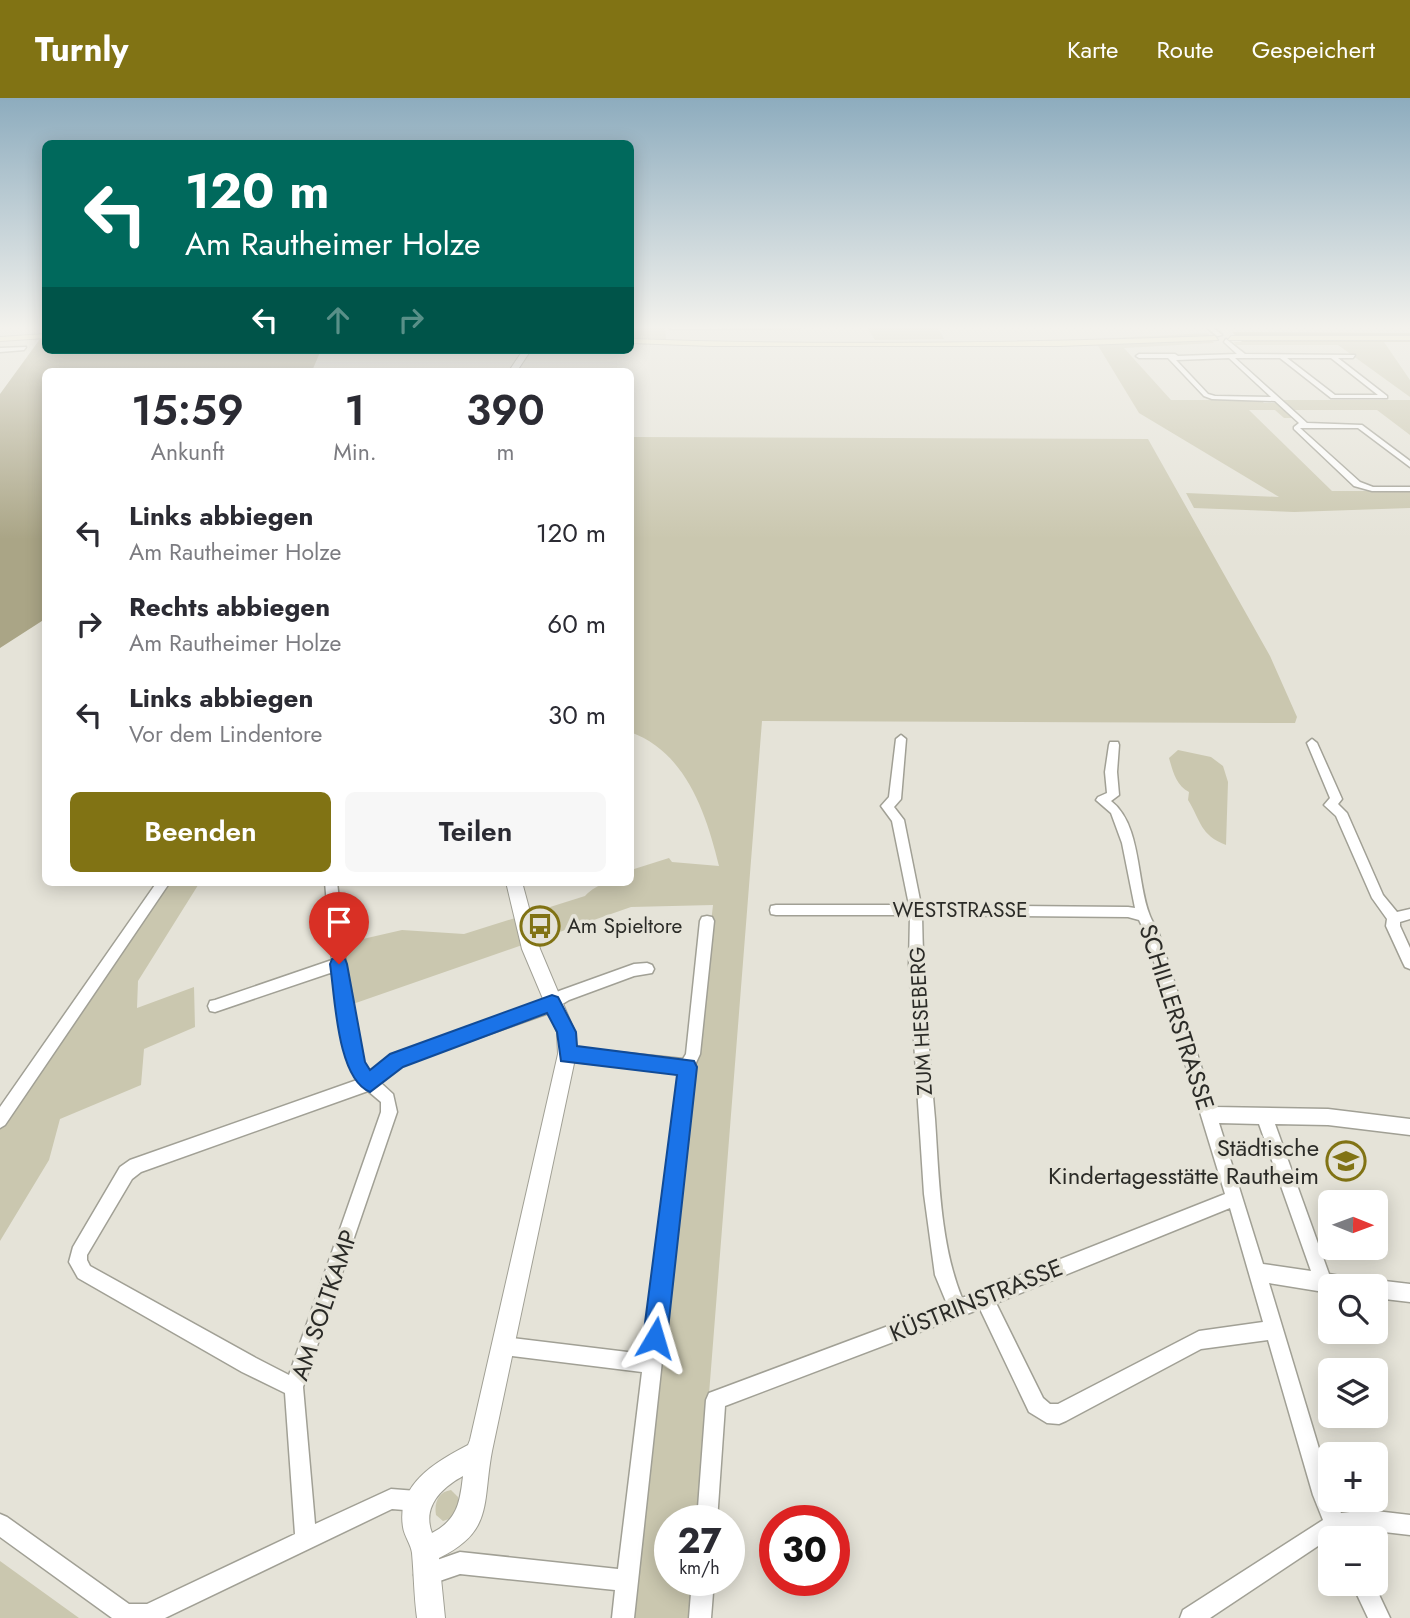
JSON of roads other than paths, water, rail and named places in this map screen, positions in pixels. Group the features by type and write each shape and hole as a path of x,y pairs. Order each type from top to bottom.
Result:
{"street":[{"path":"1211,397 1276,398 1305,425"},
{"path":"1333,397 1385,397"},
{"path":"1410,465 1360,426 1305,425 1296,428 1357,484 1372,489 1410,489"},
{"name":"ZUM HESEBERG","path":"901,739 895,799 887,806 898,820 916,910 916,965 932,1194 944,1275 958,1309"},
{"path":"1312,743 1336,799 1330,804 1341,813 1378,898 1394,918 1393,926 1410,962"},
{"name":"SCHILLERSTRASSE","path":"1114,746 1111,772 1113,795 1102,800 1116,811 1128,843 1143,916 1151,931 1235,1198 1323,1495 1337,1526"},
{"path":"0,1120 161,886"},
{"name":"AM SOLTKAMP","path":"306,1540 294,1387 389,1112 388,1099 361,1074 355,1063 339,964 334,886"},
{"path":"425,1563 461,1529 468,1516 474,1489 476,1455 483,1440 568,1055 566,1032 540,969 540,945 531,916 516,890"},
{"name":"WESTSTRASSE","path":"776,910 1128,912 1143,916"},
{"path":"1394,918 1410,914"},
{"path":"623,1618 687,1067 693,1054 708,921"},
{"path":"215,1006 339,964"},
{"path":"294,1387 249,1365 84,1272 78,1262 79,1253 119,1181 136,1166 370,1083 396,1060 552,1003 564,995 647,969"},
{"path":"568,1055 687,1067"},
{"path":"1209,1115 1328,1117 1410,1127"},
{"path":"1264,1115 1321,1274"},
{"name":"KÜSTRINSTRASSE","path":"708,1505 716,1400 958,1309 1235,1198"},
{"path":"1256,1272 1318,1282"},
{"path":"1388,1290 1410,1293"},
{"path":"984,1298 1036,1405 1047,1413 1059,1414 1199,1340 1272,1329"},
{"path":"504,1346 652,1364"},
{"path":"431,1618 425,1563 416,1527 417,1501 437,1476 476,1455"},
{"path":"0,1524 126,1615 148,1615 391,1499 417,1501"},
{"path":"1352,1526 1367,1520 1410,1525"},
{"path":"1191,1618 1318,1543"},
{"path":"425,1563 460,1563 627,1581"},
{"path":"700,1618 702,1596"},
{"path":"1369,1596 1379,1618"}],"place":[{"name":"Am Spieltore","path":"540,926"},
{"name":"Städtische Kindertagesstätte Rautheim","path":"1346,1161"}]}
